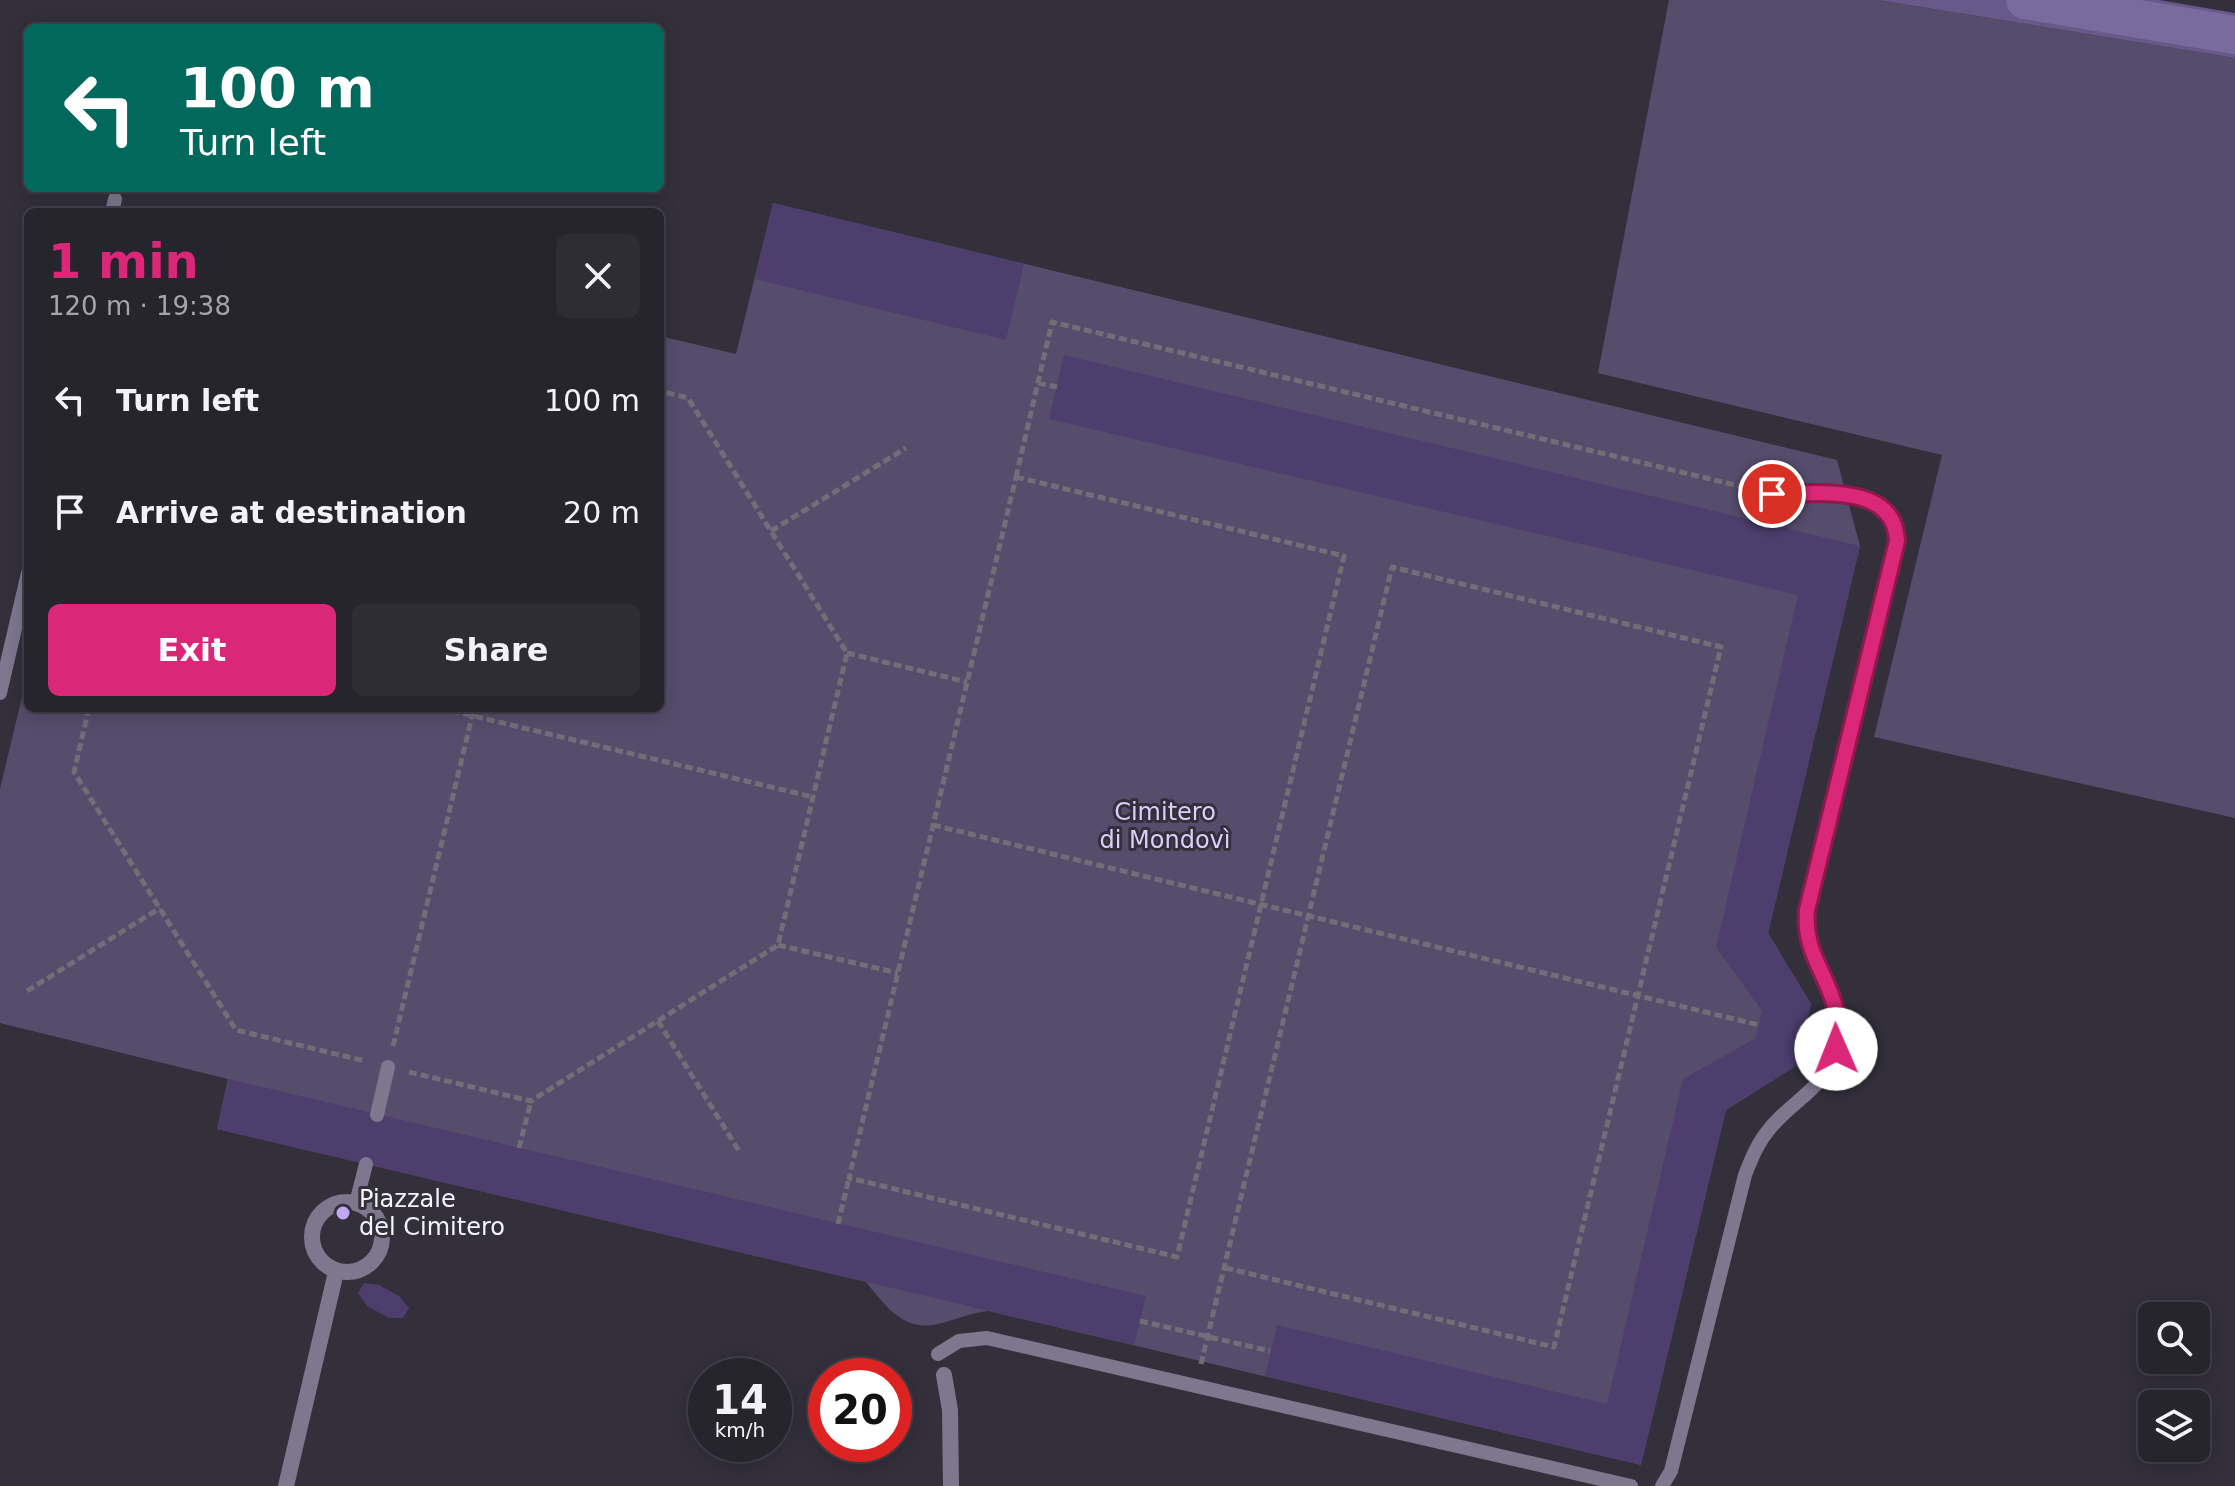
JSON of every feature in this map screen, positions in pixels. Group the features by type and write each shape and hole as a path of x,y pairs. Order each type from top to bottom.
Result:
{"street":[{"path":"356,1203 369,1209 378,1220 383,1233 381,1247 372,1263 364,1269 352,1273 336,1272 315,1255 312,1228 320,1213 329,1206 356,1203"},
{"path":"286,1486 336,1272"},
{"path":"944,1375 950,1410 951,1486"}],"lane":[{"path":"1662,1486 1671,1471 1745,1175 1755,1147 1773,1124 1817,1086 1830,1069 1836,1049 1838,1029 1835,1009 1810,950 1805,928 1807,910 1897,541 1896,525 1887,510 1872,501 1846,495 1772,494"},
{"path":"0,693 24,590"},
{"path":"377,1115 388,1067"},
{"path":"356,1203 366,1164"},
{"path":"938,1354 959,1341 987,1338 1631,1486"}],"path":[{"path":"838,1224 1052,322 1772,494"},
{"path":"1038,383 1057,387"},
{"path":"664,392 688,398 847,653 967,682"},
{"path":"771,531 906,448"},
{"path":"849,1178 1177,1257 1344,556 1016,477"},
{"path":"1196,1386 1392,567 1721,647 1554,1347 1226,1268"},
{"path":"519,1148 531,1101 778,945 847,653"},
{"path":"88,712 74,772 236,1030 531,1101"},
{"path":"456,712 813,797"},
{"path":"388,1067 473,712"},
{"path":"933,825 1759,1025"},
{"path":"27,991 160,908"},
{"path":"778,945 898,973"},
{"path":"658,1021 739,1151"},
{"path":"1140,1321 1270,1351"}],"green space":[{"path":"1669,0 1878,0 2235,58 2235,818 1874,737 1942,455 1598,373"},
{"name":"Cimitero di Mondovì","path":"773,203 1837,460 1860,546 1768,933 1811,1004 1796,1066 1726,1110 1641,1465 988,1311 938,1324 915,1324 896,1315 866,1282 217,1129 228,1079 0,1023 0,789 24,689 24,712 664,712 664,337 736,354"}],"shaded area":[{"path":"1878,0 2159,0 2235,13 2235,58"}],"building":[{"path":"773,203 1024,264 1006,340 755,279"},
{"path":"1064,355 1860,546 1768,934 1811,1004 1796,1066 1726,1109 1641,1465 1265,1376 1277,1325 1607,1404 1683,1079 1756,1038 1762,1011 1716,947 1798,595 1049,419"},
{"path":"229,1079 1146,1296 1134,1345 217,1129"},
{"path":"364,1283 379,1285 399,1296 409,1308 403,1318 389,1318 367,1306 358,1293"}],"waterway":[{"path":"2025,0 2235,35"}],"place":[{"name":"Piazzale del Cimitero","path":"343,1213"}],"route":[{"path":"1772,494 1846,495 1872,501 1887,510 1896,525 1897,541 1807,910 1805,928 1810,950 1835,1009 1838,1029 1836,1049"}]}
